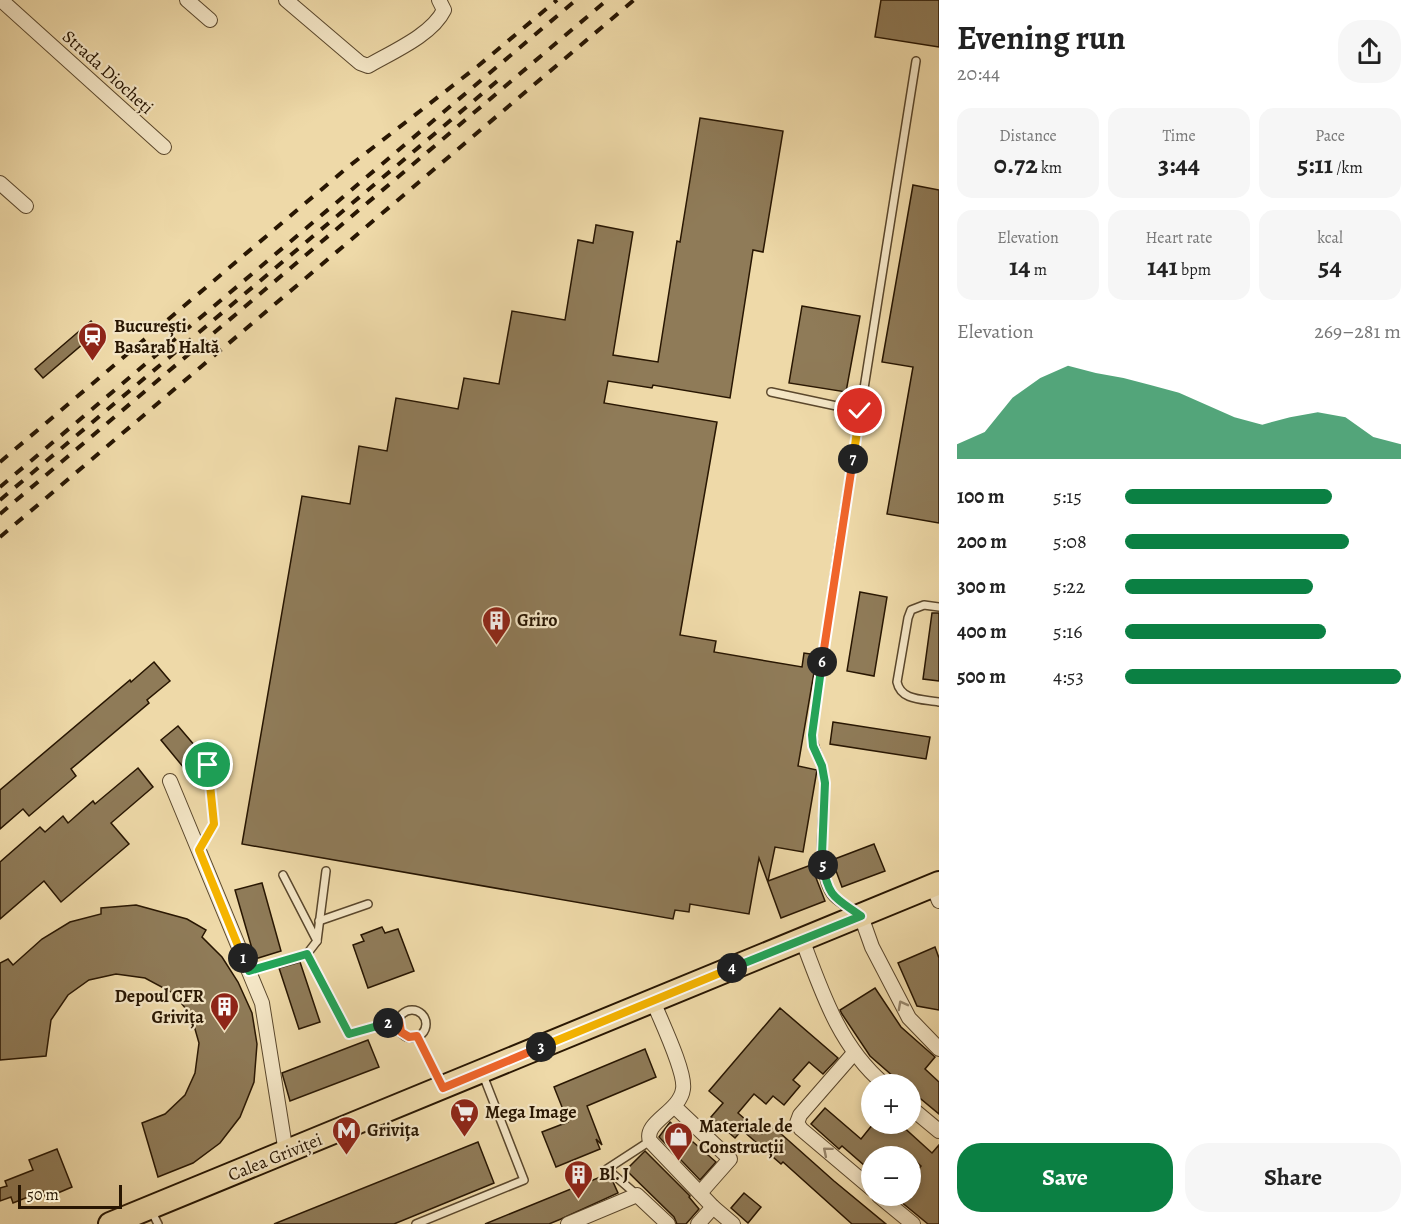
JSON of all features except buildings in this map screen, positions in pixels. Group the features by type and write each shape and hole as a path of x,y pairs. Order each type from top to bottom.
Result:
{"main road":[{"name":"Calea Griviței","path":"110,1224 154,1216 286,1153 652,1000 861,916 937,890"}],"street":[{"name":"Strada Diocheți","path":"2,0 164,147"},
{"path":"187,0 210,20"},
{"path":"286,0 360,63 368,66 427,31 439,21 441,5"},
{"path":"0,183 26,206"},
{"path":"170,781 262,1003 286,1153"},
{"path":"861,916 872,947 909,1018 939,1049"},
{"path":"802,939 834,1020 854,1053 873,1074"},
{"path":"652,1000 683,1078 682,1093 675,1107 651,1127 648,1136 650,1141 713,1207 733,1224"},
{"path":"854,1053 800,1115 797,1123 801,1129 861,1180"},
{"path":"675,1107 730,1159 700,1193"},
{"path":"921,1116 939,1131"},
{"path":"568,1224 637,1195 668,1224"},
{"path":"891,1206 912,1224"},
{"path":"698,1224 713,1207"}],"lane":[{"path":"861,916 832,896 825,880 822,854 825,783 822,766 813,746 812,735 860,411 916,61"},
{"path":"771,392 860,411"},
{"path":"939,607 924,605 911,610 897,682 898,689 906,696 939,702"},
{"path":"199,850 214,824 208,765"},
{"path":"249,971 307,954 317,941 326,871"},
{"path":"283,875 317,941"},
{"path":"319,921 368,904"},
{"path":"307,954 349,1034 399,1020"},
{"path":"410,1010 423,1015 426,1024 424,1030 417,1036 409,1037 401,1032 399,1020 402,1014 410,1010"},
{"path":"417,1036 443,1088"},
{"path":"416,1224 524,1180 481,1072"},
{"path":"637,1195 607,1169 650,1141"}],"railway":[{"path":"0,462 348,167 478,66 557,0"},
{"path":"0,487 576,0"},
{"path":"0,514 607,0"},
{"path":"0,537 634,0"},
{"path":"0,500 502,77"}],"place":[{"name":"București Basarab Haltă","path":"93,362"},
{"name":"Griro","path":"496,646"},
{"name":"Depoul CFR Grivița","path":"225,1032"},
{"name":"Mega Image","path":"464,1138"},
{"name":"Grivița","path":"346,1156"},
{"name":"Materiale de Construcții","path":"678,1162"},
{"name":"Bl. J","path":"578,1200"}],"route":[{"path":"208,765 214,824 199,850 249,971 307,954 349,1034 399,1020 399,1029 405,1036 417,1036 443,1088 652,1000 861,916 832,896 825,880 822,854 825,783 822,766 813,746 812,735 860,411"}]}
